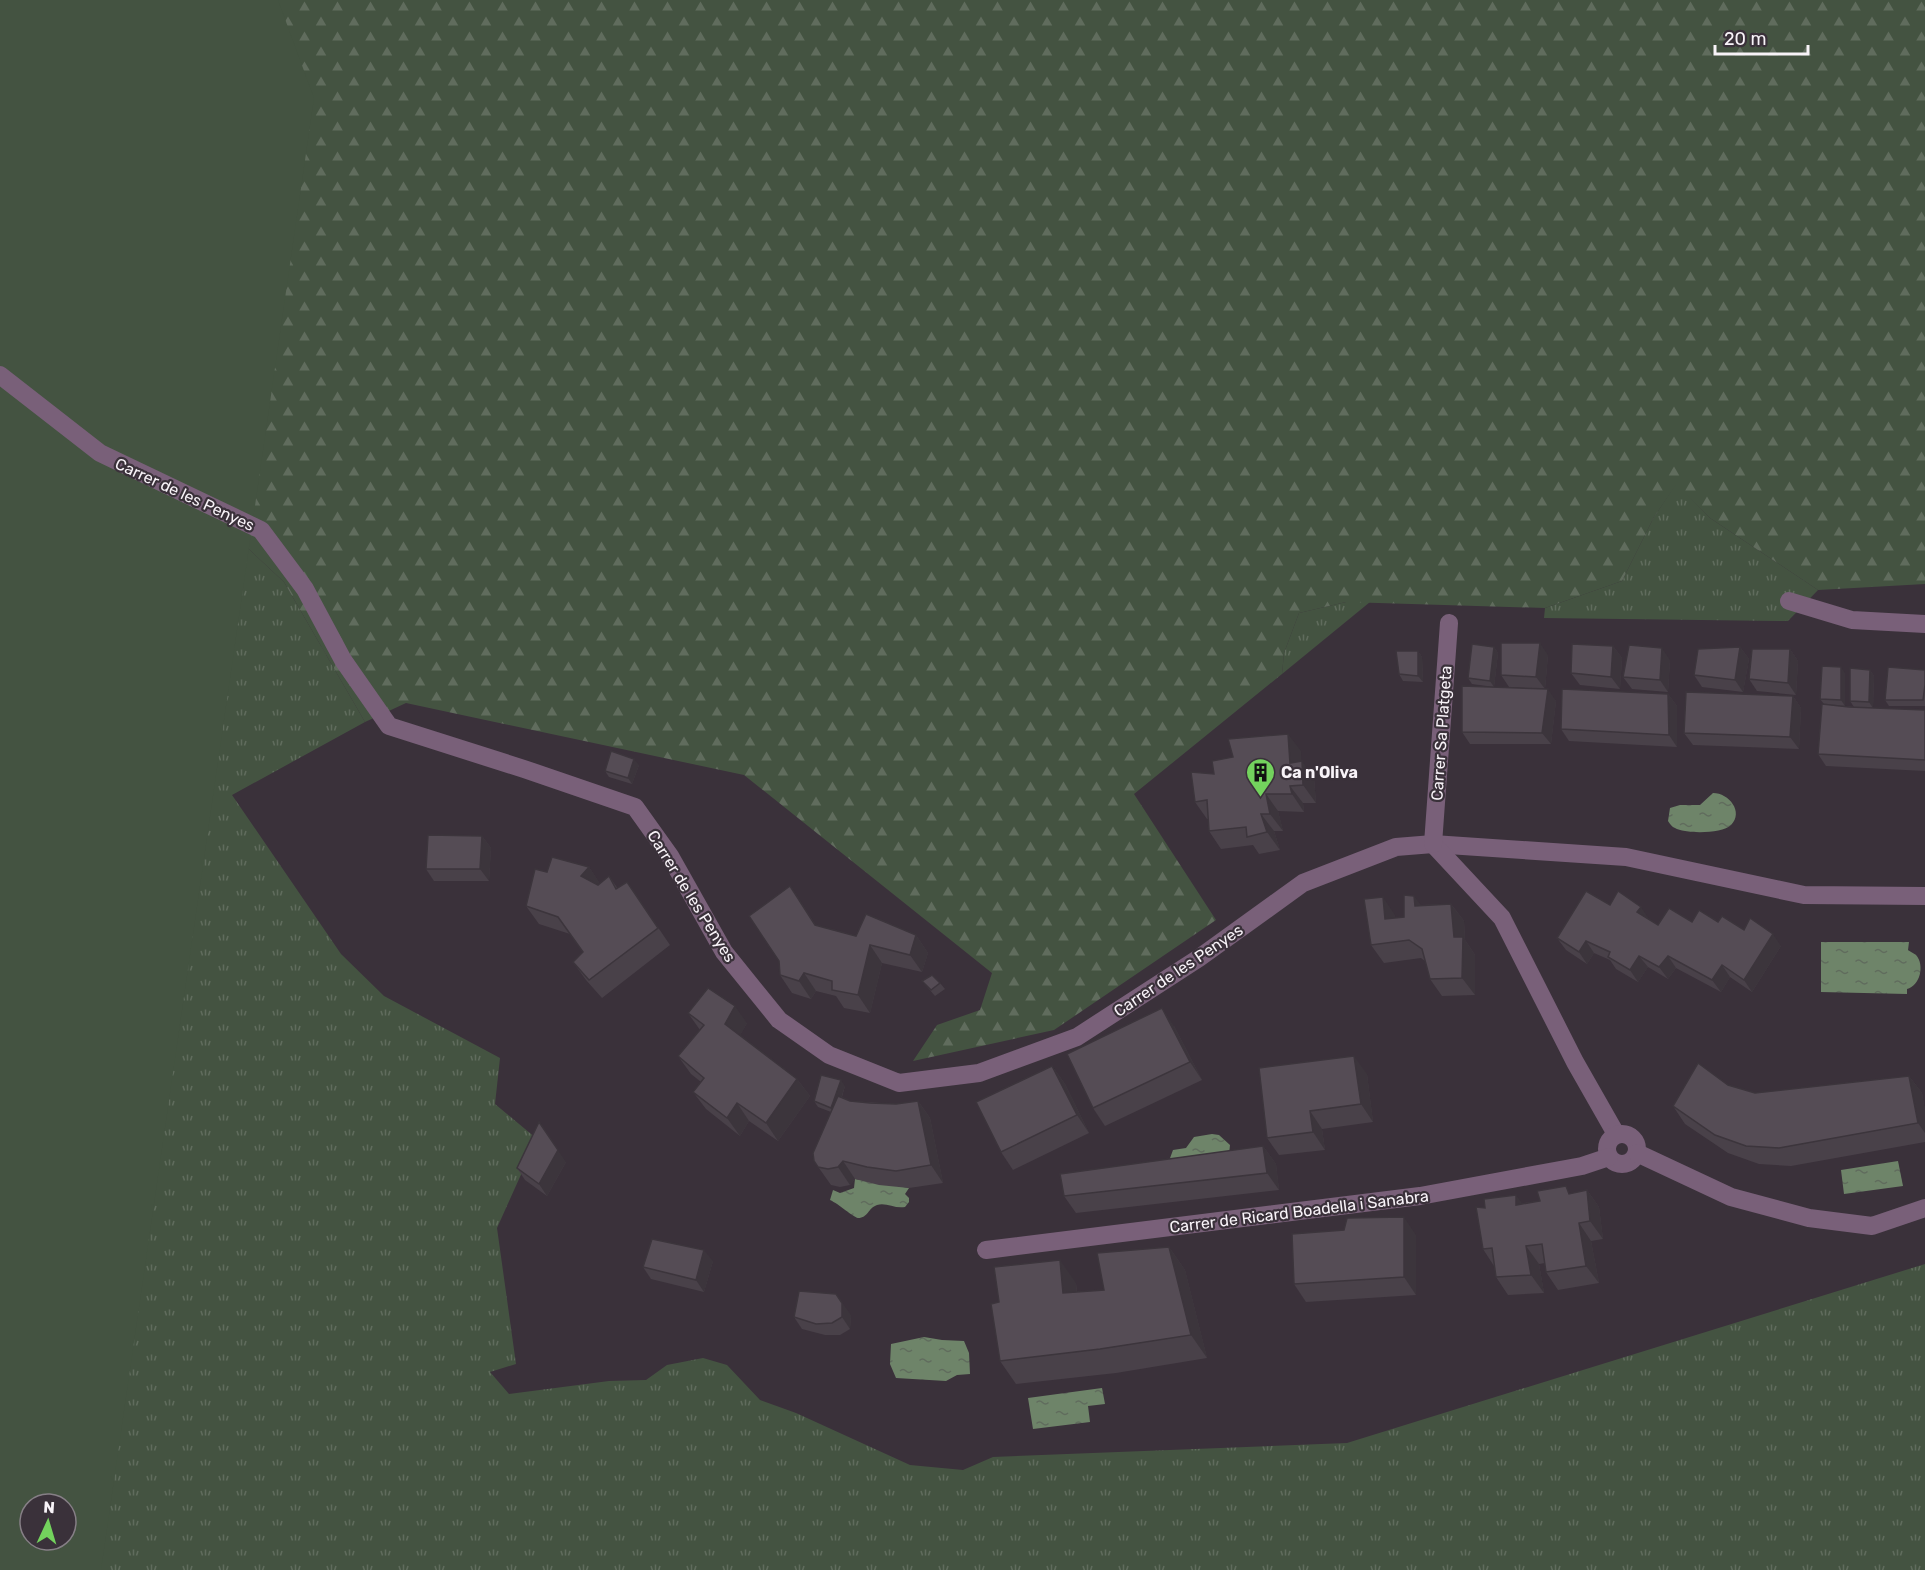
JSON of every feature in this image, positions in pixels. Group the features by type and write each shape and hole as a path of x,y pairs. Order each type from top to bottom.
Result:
{"street":[{"name":"Carrer de les Penyes","path":"0,375 100,453 261,530 305,589 343,660 389,726 524,768 635,807 670,856 724,952 779,1020 829,1054 899,1083 979,1073 1077,1037 1199,958 1303,883 1396,847 1433,844 1626,857 1804,894 1925,896"},
{"path":"1790,601 1852,620 1925,624"},
{"name":"Carrer Sa Platgeta","path":"1433,844 1449,623"},
{"path":"1433,844 1502,918 1575,1062 1616,1134"},
{"path":"1623,1133 1630,1136 1637,1145 1636,1153 1633,1160 1626,1164 1614,1162 1609,1157 1606,1146 1616,1134 1623,1133"},
{"path":"1636,1153 1731,1197 1809,1218 1872,1226 1925,1208"},
{"name":"Carrer de Ricard Boadella i Sanabra","path":"986,1250 1420,1196 1582,1166 1609,1157"}],"green space":[{"path":"0,0 1925,0 1925,584 1818,590 1710,518 1676,485 1654,517 1622,581 1545,608 1346,602 1299,613 1284,653 1282,674 1134,794 1216,920 1054,1030 913,1061 937,1025 980,1010 992,973 744,775 406,703 365,722 284,582 238,539"},
{"path":"0,0 278,0 314,98 101,1570 0,1570"},
{"path":"0,396 238,539 284,582 365,722 232,795 341,954 384,996 500,1058 495,1104 537,1139 497,1228 516,1364 490,1372 509,1394 609,1381 646,1380 667,1365 703,1358 727,1365 760,1400 796,1413 910,1465 963,1470 993,1457 1347,1443 1925,1264 1925,1570 0,1570"},
{"path":"1676,484 1710,518 1818,590 1788,621 1544,618 1545,608 1622,581 1654,517"},
{"path":"1346,602 1370,602 1282,674 1284,653 1299,613"}],"water":[{"path":"1713,793 1724,796 1733,804 1736,815 1731,825 1720,830 1687,831 1674,828 1668,821 1670,808 1680,805 1700,805"},
{"path":"1821,942 1909,942 1908,950 1919,959 1920,975 1915,984 1907,989 1907,994 1821,992"},
{"path":"1219,1135 1230,1145 1229,1154 1169,1161 1173,1150 1186,1148 1194,1137"},
{"path":"1898,1161 1903,1186 1844,1194 1841,1170"},
{"path":"855,1179 909,1188 905,1194 909,1202 905,1207 877,1205 858,1218 830,1200 833,1190 840,1193 854,1188"},
{"path":"924,1337 964,1341 969,1353 970,1374 957,1375 946,1381 896,1378 890,1364 891,1344"},
{"path":"1102,1388 1105,1404 1088,1406 1090,1422 1033,1429 1028,1398"}],"building":[{"path":"1501,643 1540,643 1536,677 1501,675"},
{"path":"1472,644 1494,647 1490,681 1468,678"},
{"path":"1572,644 1613,646 1611,677 1571,673"},
{"path":"1629,645 1662,648 1660,680 1623,677"},
{"path":"1740,647 1735,680 1694,675 1698,649"},
{"path":"1752,649 1790,649 1788,683 1749,679"},
{"path":"1396,651 1418,651 1418,676 1399,674"},
{"path":"1822,666 1841,667 1841,700 1820,699"},
{"path":"1888,667 1925,670 1923,700 1885,700"},
{"path":"1850,668 1870,670 1869,702 1850,701"},
{"path":"1462,686 1548,689 1542,733 1462,732"},
{"path":"1562,689 1668,694 1669,735 1561,729"},
{"path":"1686,692 1793,696 1790,737 1684,733"},
{"path":"1822,704 1925,710 1925,760 1818,754"},
{"name":"Ca n'Oliva","path":"1288,734 1290,763 1302,761 1303,785 1290,786 1292,794 1266,794 1270,814 1261,814 1267,832 1247,837 1246,827 1209,831 1207,800 1195,802 1191,772 1214,774 1212,761 1233,757 1228,739"},
{"path":"611,751 634,759 628,778 605,771"},
{"path":"428,835 482,836 480,869 426,869"},
{"path":"552,857 589,867 581,876 598,885 609,876 616,889 627,882 658,928 589,980 573,962 583,952 558,917 526,906 535,869 547,872"},
{"path":"790,886 815,925 856,936 866,914 916,935 910,955 870,945 858,995 832,990 832,981 804,973 799,981 780,975 779,961 749,916"},
{"path":"1586,891 1610,905 1618,891 1641,907 1637,912 1658,925 1669,908 1692,922 1699,910 1718,922 1722,916 1744,930 1750,918 1773,934 1744,980 1722,965 1712,980 1668,956 1659,967 1639,956 1630,970 1608,957 1610,952 1586,941 1579,952 1557,938"},
{"path":"1404,895 1414,896 1415,906 1451,904 1454,937 1463,937 1462,978 1430,979 1422,949 1409,940 1371,945 1364,899 1383,897 1385,919 1404,917"},
{"path":"932,975 940,983 931,990 922,981"},
{"path":"708,988 735,1006 725,1024 797,1079 766,1123 737,1103 727,1118 693,1092 704,1078 678,1056 704,1025 688,1013"},
{"path":"1162,1008 1190,1062 1093,1108 1067,1054"},
{"path":"1354,1056 1361,1104 1310,1111 1313,1132 1267,1138 1259,1068"},
{"path":"1698,1063 1728,1085 1755,1093 1909,1076 1918,1123 1779,1148 1746,1146 1715,1135 1673,1106"},
{"path":"1052,1066 1077,1115 1001,1152 976,1102"},
{"path":"821,1075 841,1080 831,1108 814,1101"},
{"path":"838,1096 850,1101 870,1103 896,1104 918,1101 931,1165 896,1171 843,1161 838,1167 828,1169 818,1167 813,1153"},
{"path":"539,1122 558,1150 539,1184 517,1168"},
{"path":"1263,1146 1267,1173 1064,1196 1060,1174"},
{"path":"1566,1186 1569,1194 1587,1190 1590,1221 1579,1223 1586,1266 1546,1272 1542,1244 1526,1246 1531,1275 1496,1277 1492,1248 1483,1249 1476,1207 1485,1208 1484,1199 1516,1195 1516,1205 1540,1201 1537,1191"},
{"path":"1404,1217 1404,1277 1294,1284 1292,1234 1344,1230 1347,1218"},
{"path":"652,1239 704,1250 696,1280 643,1267"},
{"path":"1169,1247 1191,1335 1000,1361 991,1304 999,1302 994,1267 1060,1260 1063,1293 1104,1290 1097,1253"},
{"path":"799,1291 836,1294 842,1303 842,1317 832,1323 816,1324 794,1317"}],"place":[{"name":"Ca n'Oliva","path":"1260,798"}]}
